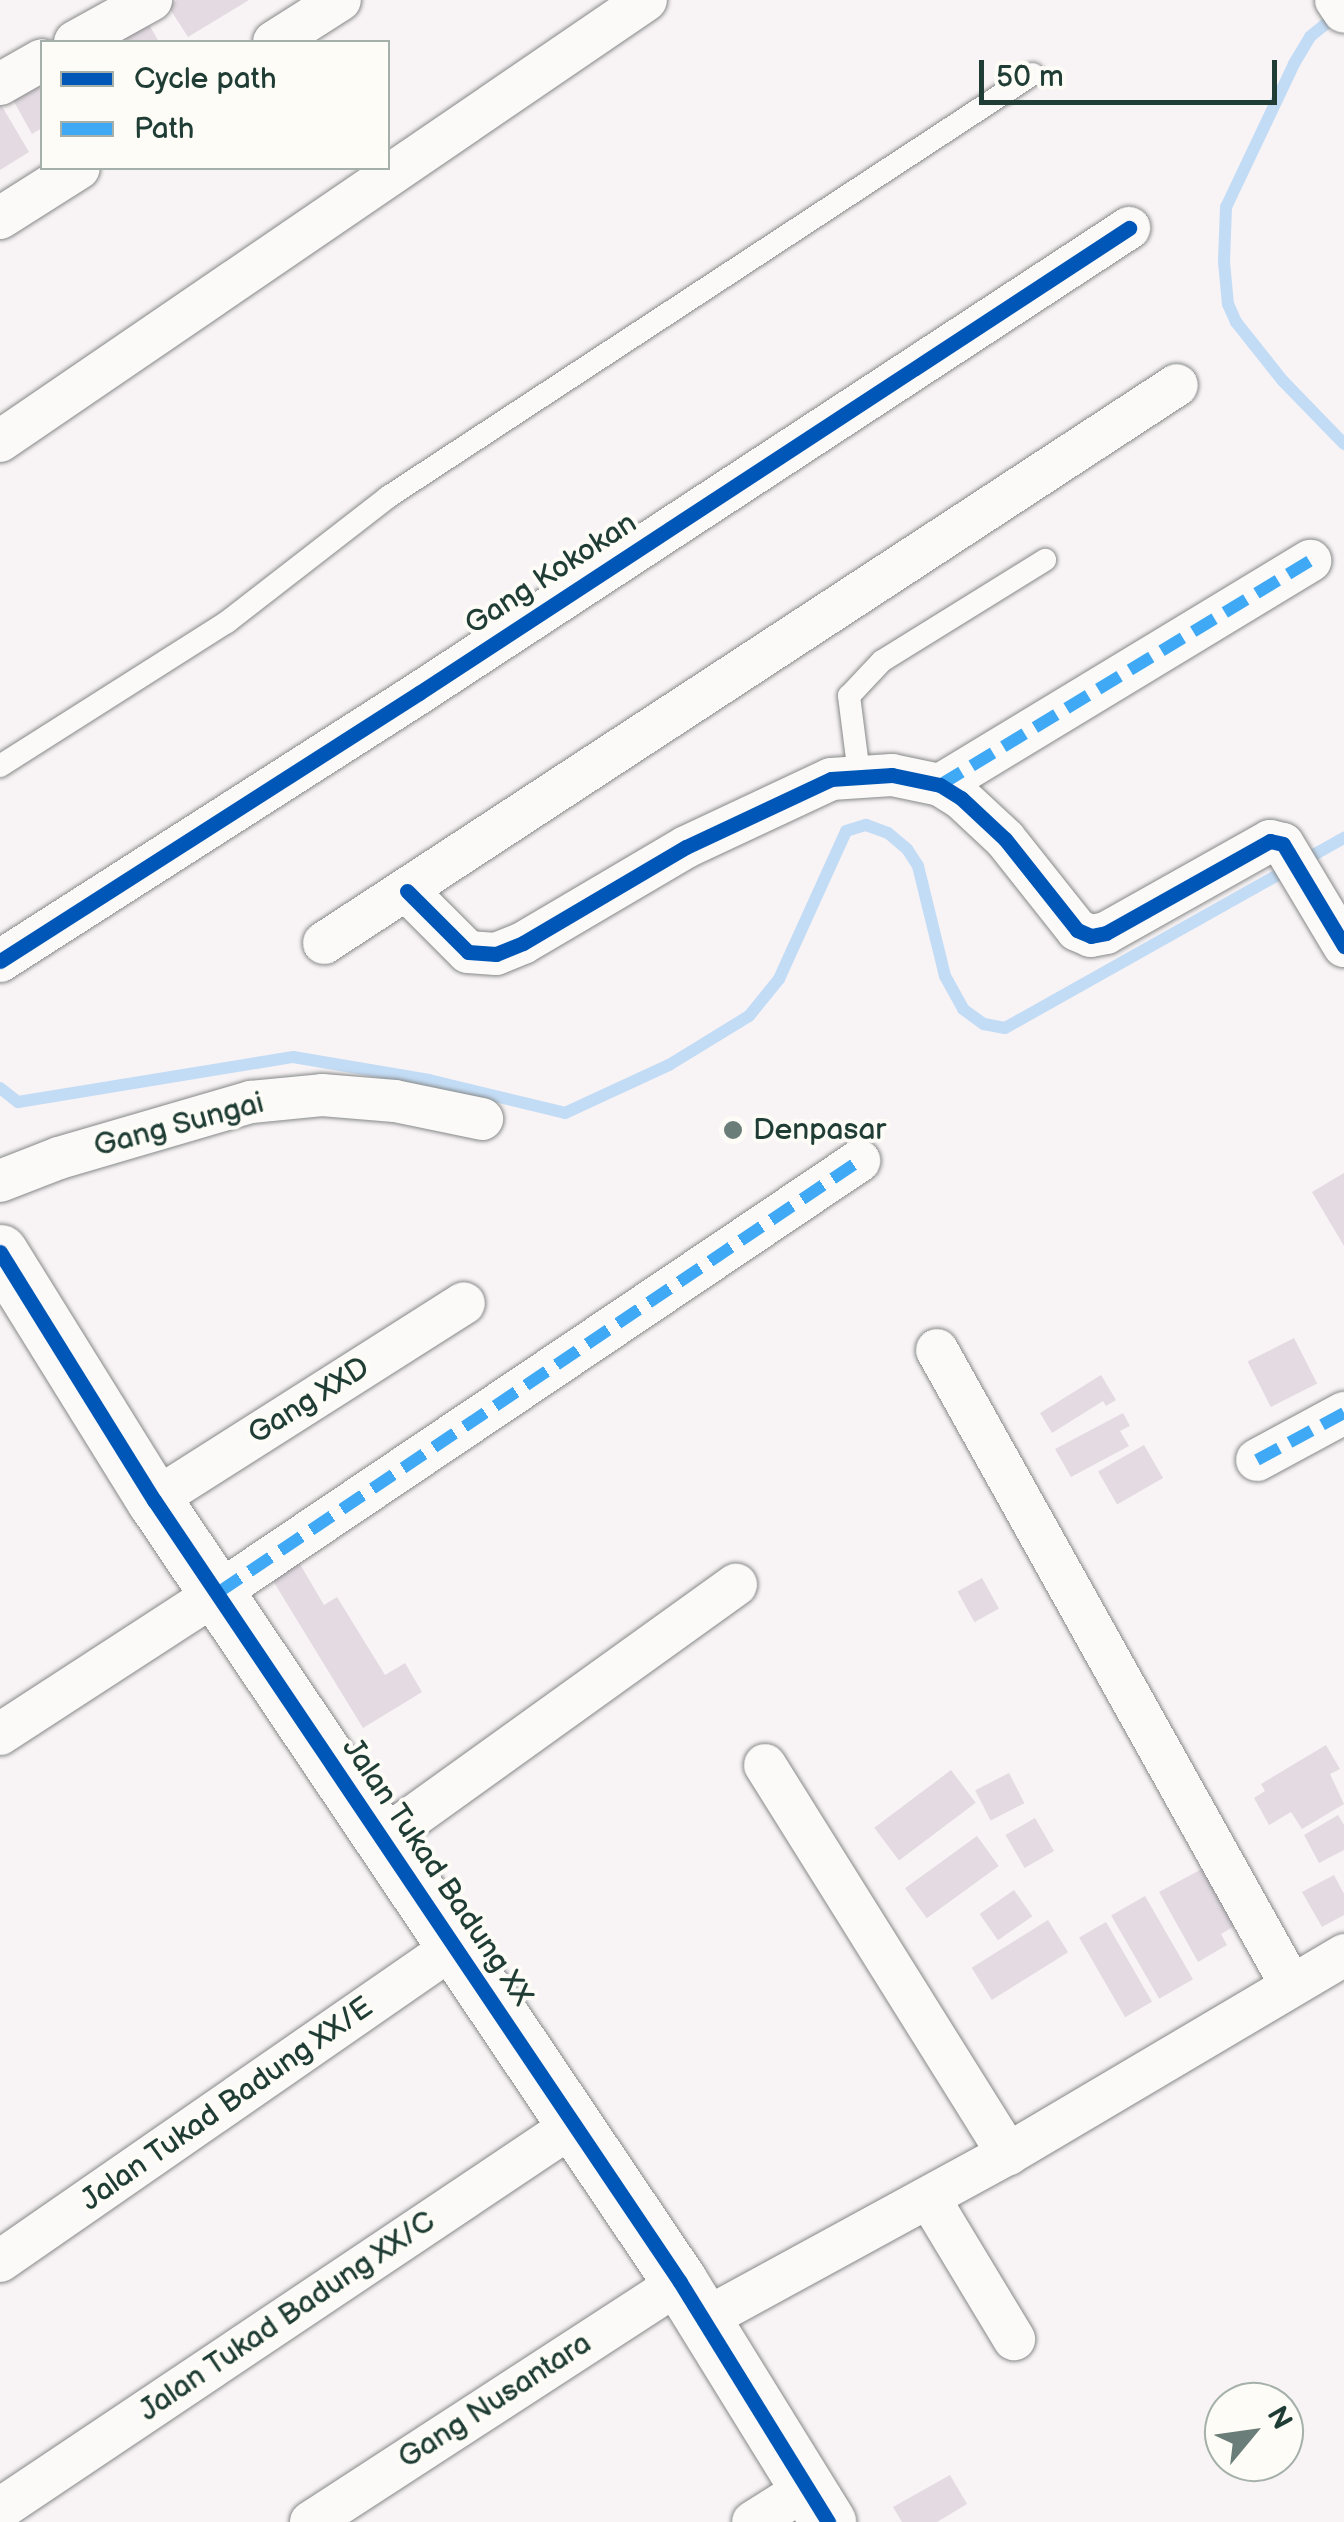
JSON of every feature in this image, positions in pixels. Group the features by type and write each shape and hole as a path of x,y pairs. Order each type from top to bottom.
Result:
{"street":[{"path":"78,40 151,0"},
{"path":"277,40 340,0"},
{"path":"0,441 646,0"},
{"path":"1336,0 1344,12"},
{"path":"0,84 40,61"},
{"path":"0,218 76,170"},
{"name":"Gang Kokokan","path":"0,960 419,693 1129,228"},
{"path":"324,943 1176,385"},
{"path":"940,785 1310,560"},
{"path":"408,891 468,952 496,954 523,943 686,847 831,779 858,774 940,785 961,798 1005,839 1076,930 1091,936 1106,933 1258,846 1270,841 1283,844 1344,946"},
{"name":"Gang Sungai","path":"0,1181 59,1158 251,1102 322,1094 395,1101 482,1119"},
{"path":"0,1734 219,1592 858,1161"},
{"name":"Jalan Tukad Badung XX","path":"0,1252 154,1500 692,2301 817,2505"},
{"name":"Gang XXD","path":"154,1500 464,1303"},
{"path":"937,1350 1291,1985"},
{"path":"1257,1460 1344,1414"},
{"path":"382,1839 736,1585"},
{"path":"766,1765 1008,2154"},
{"name":"Jalan Tukad Badung XX/E","path":"0,2261 454,1946"},
{"name":"Gang Nusantara","path":"311,2522 692,2301 930,2198 1344,1955"},
{"name":"Jalan Tukad Badung XX/C","path":"0,2509 575,2124"},
{"path":"930,2198 1014,2339"},
{"path":"753,2522 817,2505"}],"lane":[{"path":"0,766 227,622 388,497 449,456 1033,74"},
{"path":"858,774 849,696 882,661 1044,560"}],"building":[{"path":"177,0 249,0 188,37 168,6"},
{"path":"147,21 158,40 111,40"},
{"path":"40,84 40,129 32,134 13,100"},
{"path":"0,103 29,152 0,170"},
{"path":"1344,1173 1344,1246 1312,1192"},
{"path":"1294,1338 1317,1383 1271,1407 1248,1362"},
{"path":"1101,1375 1116,1400 1106,1406 1103,1401 1052,1433 1040,1413"},
{"path":"1123,1413 1130,1426 1120,1431 1129,1446 1071,1477 1055,1449"},
{"path":"1144,1445 1163,1478 1117,1504 1098,1472"},
{"path":"294,1554 324,1605 337,1597 385,1675 405,1663 422,1692 363,1728 267,1571"},
{"path":"982,1578 999,1609 974,1622 958,1592"},
{"path":"1326,1745 1340,1769 1330,1774 1344,1804 1302,1829 1291,1812 1269,1825 1254,1798 1265,1791 1261,1784"},
{"path":"951,1770 976,1803 899,1861 874,1828"},
{"path":"1009,1773 1024,1803 991,1821 975,1790"},
{"path":"1338,1815 1344,1825 1344,1850 1319,1863 1304,1835"},
{"path":"1035,1818 1054,1851 1025,1868 1006,1835"},
{"path":"977,1836 999,1866 927,1918 905,1888"},
{"path":"1213,1863 1245,1920 1221,1934 1227,1945 1198,1962 1159,1892"},
{"path":"1334,1875 1344,1894 1344,1915 1322,1927 1302,1892"},
{"path":"1014,1890 1032,1916 998,1940 980,1914"},
{"path":"1145,1896 1193,1979 1159,1999 1111,1916"},
{"path":"1048,1920 1068,1952 992,2000 972,1968"},
{"path":"1106,1922 1152,2002 1125,2017 1079,1938"},
{"path":"950,2475 967,2504 937,2522 902,2522 893,2507"}],"waterway":[{"path":"1338,14 1310,37 1294,64 1226,207 1224,262 1228,304 1236,322 1283,381 1344,444"},
{"path":"0,1088 18,1102 293,1057 429,1080 565,1113 669,1065 749,1016 779,979 846,831 866,825 888,833 907,849 918,866 945,976 963,1009 984,1024 1005,1028 1344,838"}],"marked path":[{"path":"940,785 1310,561"},
{"path":"219,1592 859,1161"},
{"path":"1257,1460 1344,1413"}],"cycle path":[{"path":"0,961 419,693 1129,228"},
{"path":"407,891 468,952 496,954 523,943 686,847 831,779 892,775 940,785 961,798 1005,839 1077,930 1091,936 1106,933 1270,841 1283,844 1344,946"},
{"path":"0,1252 154,1500 680,2282 828,2522"}],"place":[{"name":"Denpasar","path":"733,1130"}]}
